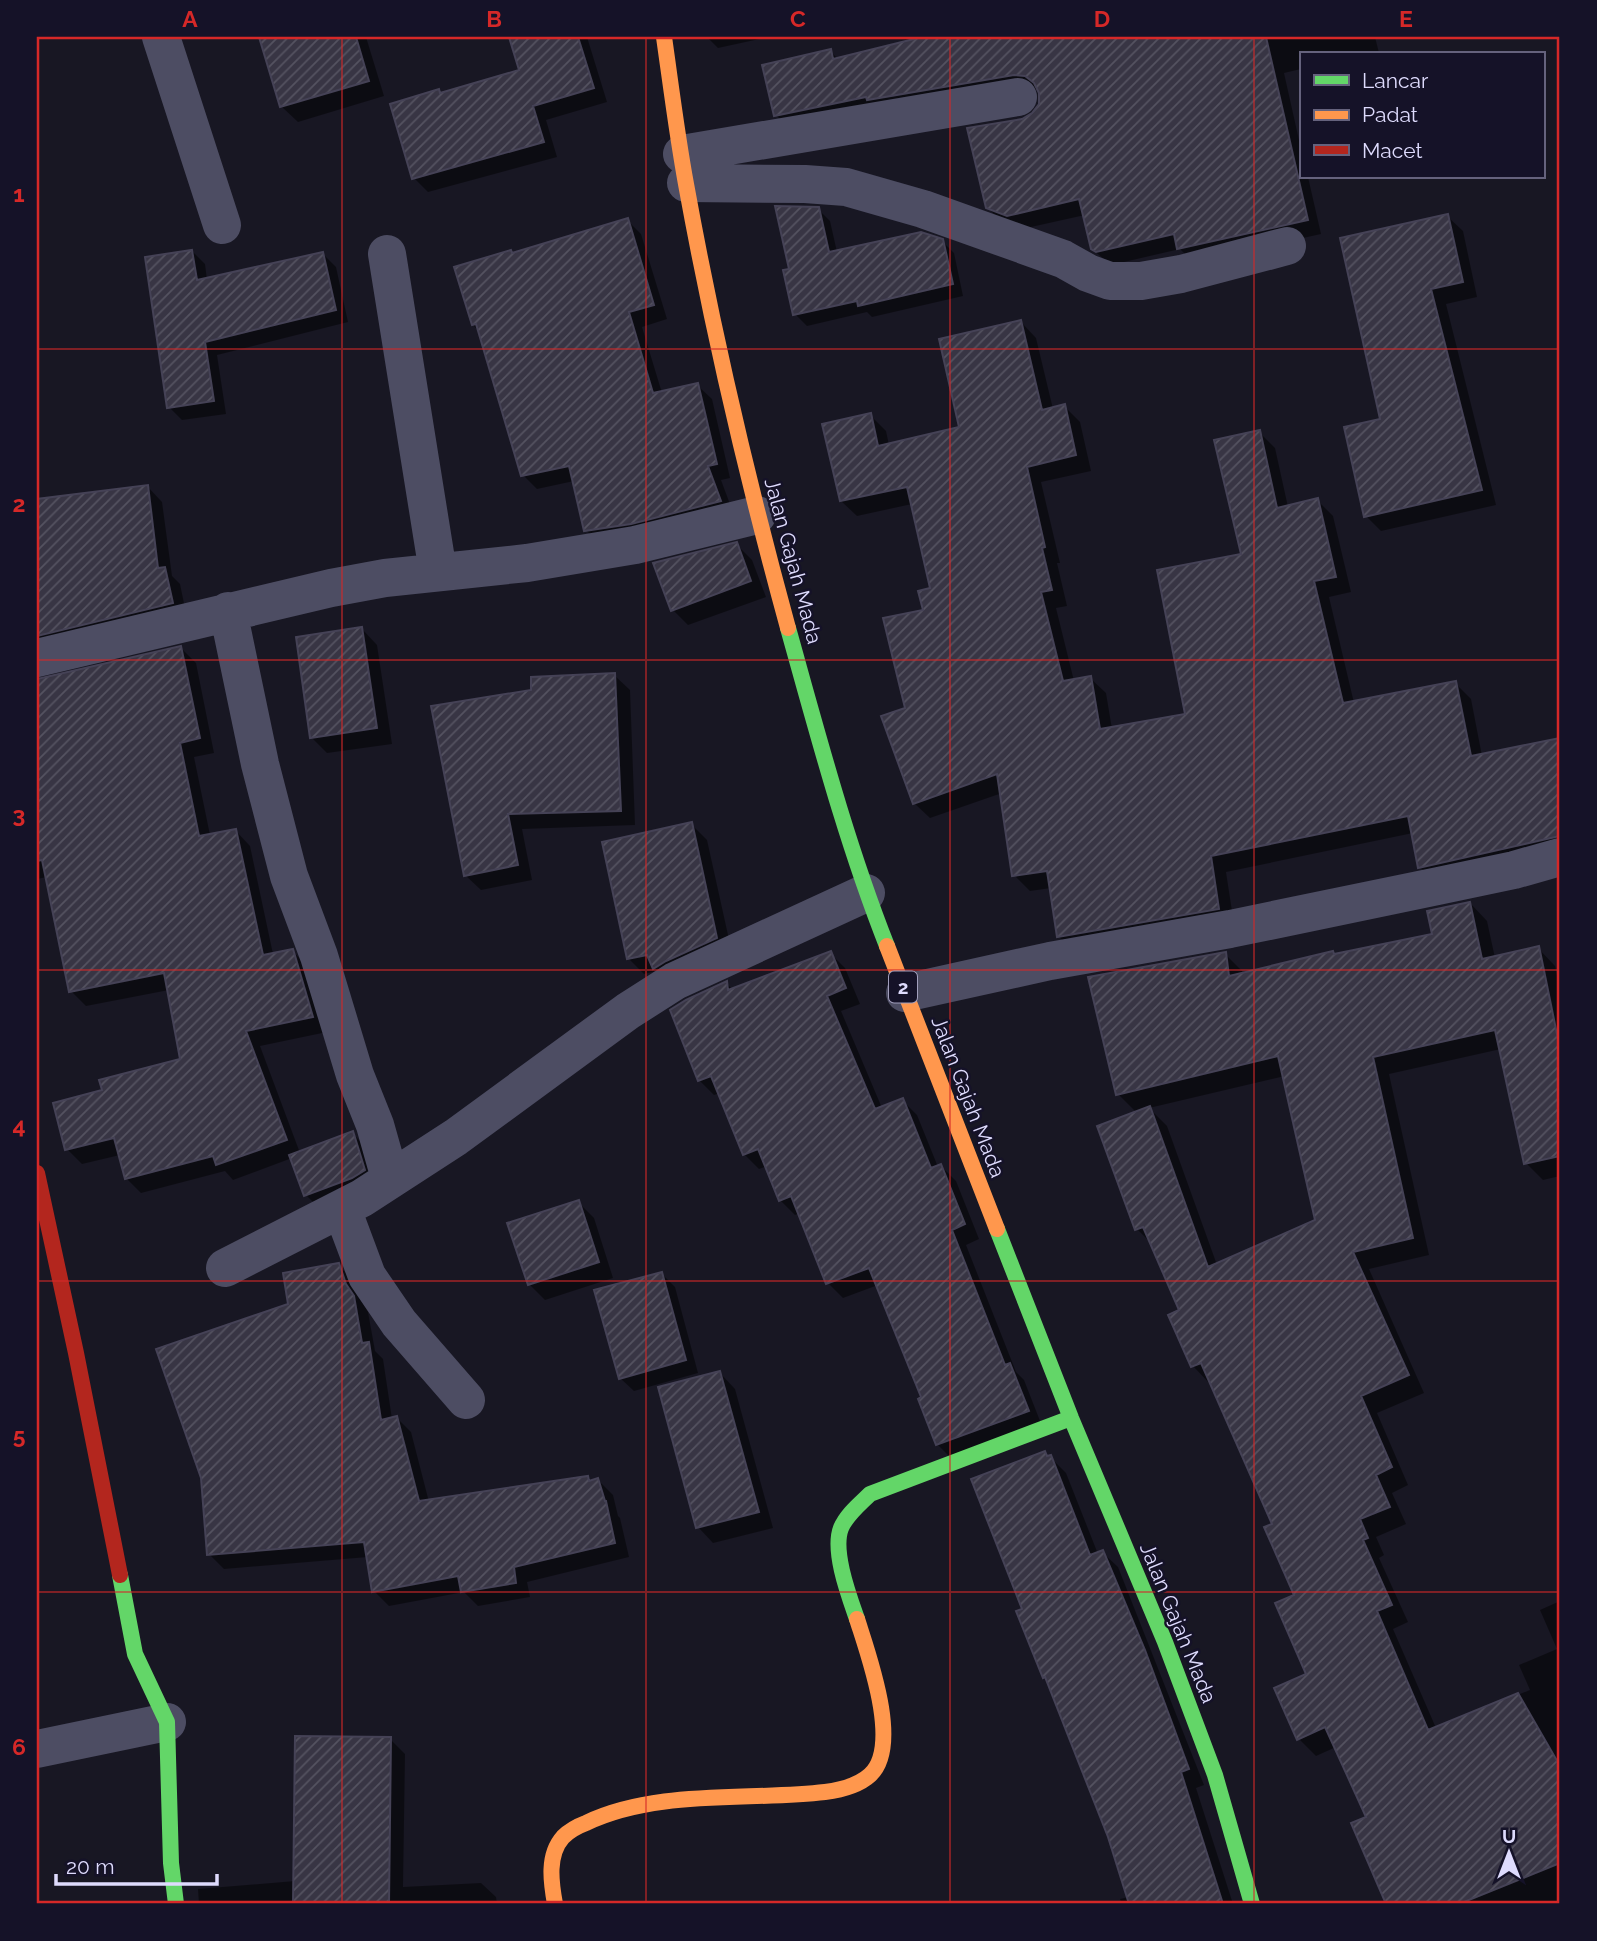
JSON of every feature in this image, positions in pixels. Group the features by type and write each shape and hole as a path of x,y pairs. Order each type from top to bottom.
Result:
{"main road":[{"name":"Jalan Gajah Mada","path":"664,37 684,169 716,331 757,515 866,893 1071,1418 1165,1642 1215,1775 1252,1904"},
{"path":"37,1173 76,1353 135,1654 167,1722 171,1863 176,1904"},
{"path":"555,1904 550,1878 553,1856 564,1836 590,1819 666,1803 803,1794 848,1788 872,1775 881,1755 883,1727 876,1681 841,1563 840,1533 849,1516 870,1494 1071,1418"}],"street":[{"path":"161,37 222,225"},
{"path":"684,169 1018,97"},
{"path":"684,169 846,187 923,209 1063,259 1110,281 1141,281 1181,274 1287,246"},
{"path":"387,254 438,572"},
{"path":"37,658 331,588 386,578 527,563 635,545 757,515"},
{"path":"228,611 260,764 289,876 319,956 355,1075 393,1178"},
{"path":"905,993 1050,961 1230,929 1514,870 1560,857"},
{"path":"225,1268 342,1209 393,1178 456,1137 628,1011 675,981 866,893"},
{"path":"342,1209 367,1276 399,1323 467,1400"},
{"path":"37,1749 167,1722"}],"building":[{"path":"259,37 356,37 369,81 280,107"},
{"path":"509,37 578,37 594,88 533,106 544,142 412,179 390,104 439,89 440,93 519,70"},
{"path":"922,37 1266,37 1308,220 1177,249 1174,234 1096,252 1091,249 1079,199 1007,216 986,208 967,128 1022,119 1032,113 1039,104 1039,93 1034,83 1025,76 1014,75 867,100 866,97 774,116 762,65 831,49 833,59"},
{"path":"775,206 819,207 829,252 921,232 943,239 953,284 858,306 857,301 793,315 783,270 789,269"},
{"path":"1448,214 1463,282 1431,289 1482,490 1364,517 1344,427 1380,419 1340,238"},
{"path":"628,218 654,305 629,312 653,393 698,383 717,464 708,466 721,501 631,524 584,531 569,466 521,476 476,324 472,325 454,267 511,250 512,253"},
{"path":"192,250 197,280 323,252 336,310 205,342 214,401 167,408 145,257"},
{"path":"1021,320 1042,410 1065,404 1076,455 1027,467 1052,590 1041,592 1063,681 1091,676 1100,729 1185,714 1157,570 1241,554 1214,440 1260,430 1277,508 1318,498 1336,577 1314,581 1343,703 1456,681 1471,756 1560,738 1560,836 1418,868 1408,816 1211,856 1219,909 1057,937 1047,871 1012,876 997,774 913,804 881,716 905,708 883,618 923,610 918,591 930,588 907,487 840,501 822,424 871,413 878,446 959,427 939,339"},
{"path":"148,485 158,568 165,567 173,603 37,636 37,499"},
{"path":"737,542 751,581 671,611 653,563"},
{"path":"362,627 377,728 310,738 296,637"},
{"path":"181,646 200,738 180,743 199,836 236,829 263,955 293,949 313,1017 246,1031 287,1140 216,1165 213,1156 125,1179 114,1138 65,1150 53,1103 102,1090 99,1080 180,1059 164,973 69,992 42,860 37,861 37,679"},
{"path":"615,673 621,811 508,814 518,865 464,876 431,706 531,690 531,677"},
{"path":"692,822 717,938 653,969 647,955 627,959 602,842"},
{"path":"1470,902 1482,959 1539,946 1560,1049 1560,1156 1524,1164 1495,1030 1373,1057 1413,1238 1353,1252 1409,1375 1361,1396 1392,1467 1376,1475 1390,1507 1360,1519 1368,1538 1363,1540 1392,1605 1377,1611 1428,1730 1518,1693 1560,1766 1560,1863 1459,1904 1386,1904 1351,1823 1366,1817 1325,1727 1297,1740 1274,1688 1306,1674 1275,1603 1294,1595 1264,1527 1272,1524 1201,1363 1191,1367 1168,1315 1179,1310 1143,1227 1135,1230 1097,1126 1150,1106 1208,1267 1315,1220 1278,1056 1116,1095 1088,977 1226,952 1229,976 1333,951 1334,954 1432,934 1427,911"},
{"path":"831,951 846,988 827,996 875,1109 903,1098 931,1168 941,1164 965,1224 952,1230 1005,1365 1010,1363 1029,1411 936,1445 918,1399 921,1397 869,1268 826,1284 791,1196 779,1201 758,1149 743,1155 711,1076 698,1081 670,1010 727,981 728,990"},
{"path":"353,1131 365,1170 352,1178 304,1196 289,1155"},
{"path":"579,1200 599,1262 528,1285 507,1223"},
{"path":"339,1263 346,1284 354,1296 362,1343 369,1342 381,1420 397,1416 419,1501 588,1476 589,1481 598,1478 615,1543 514,1567 516,1583 461,1592 458,1576 372,1592 364,1542 207,1555 201,1478 156,1349 288,1304 283,1273"},
{"path":"662,1272 686,1360 619,1379 594,1290"},
{"path":"720,1371 759,1512 696,1528 658,1387"},
{"path":"1045,1451 1047,1456 1051,1455 1090,1555 1103,1550 1145,1650 1189,1769 1181,1772 1223,1904 1129,1904 1108,1837 1016,1611 1022,1609 971,1479"},
{"path":"295,1736 391,1737 389,1904 293,1904"}],"traffic: fast":[{"path":"788,628 846,828 887,946"},
{"path":"997,1229 1071,1418 1165,1642 1215,1775 1252,1904"},
{"path":"857,1619 840,1561 839,1538 847,1518 870,1494 1071,1418"},
{"path":"120,1575 135,1654 167,1722 171,1863 176,1904"}],"traffic: slow":[{"path":"664,37 683,166 708,296 745,463 788,628"},
{"path":"887,946 997,1229"},
{"path":"555,1904 552,1878 554,1852 563,1837 583,1824 613,1812 642,1805 703,1798 796,1795 843,1789 870,1775 879,1761 883,1743 883,1722 880,1699 857,1619"}],"traffic: jam":[{"path":"37,1173 120,1575"}]}
